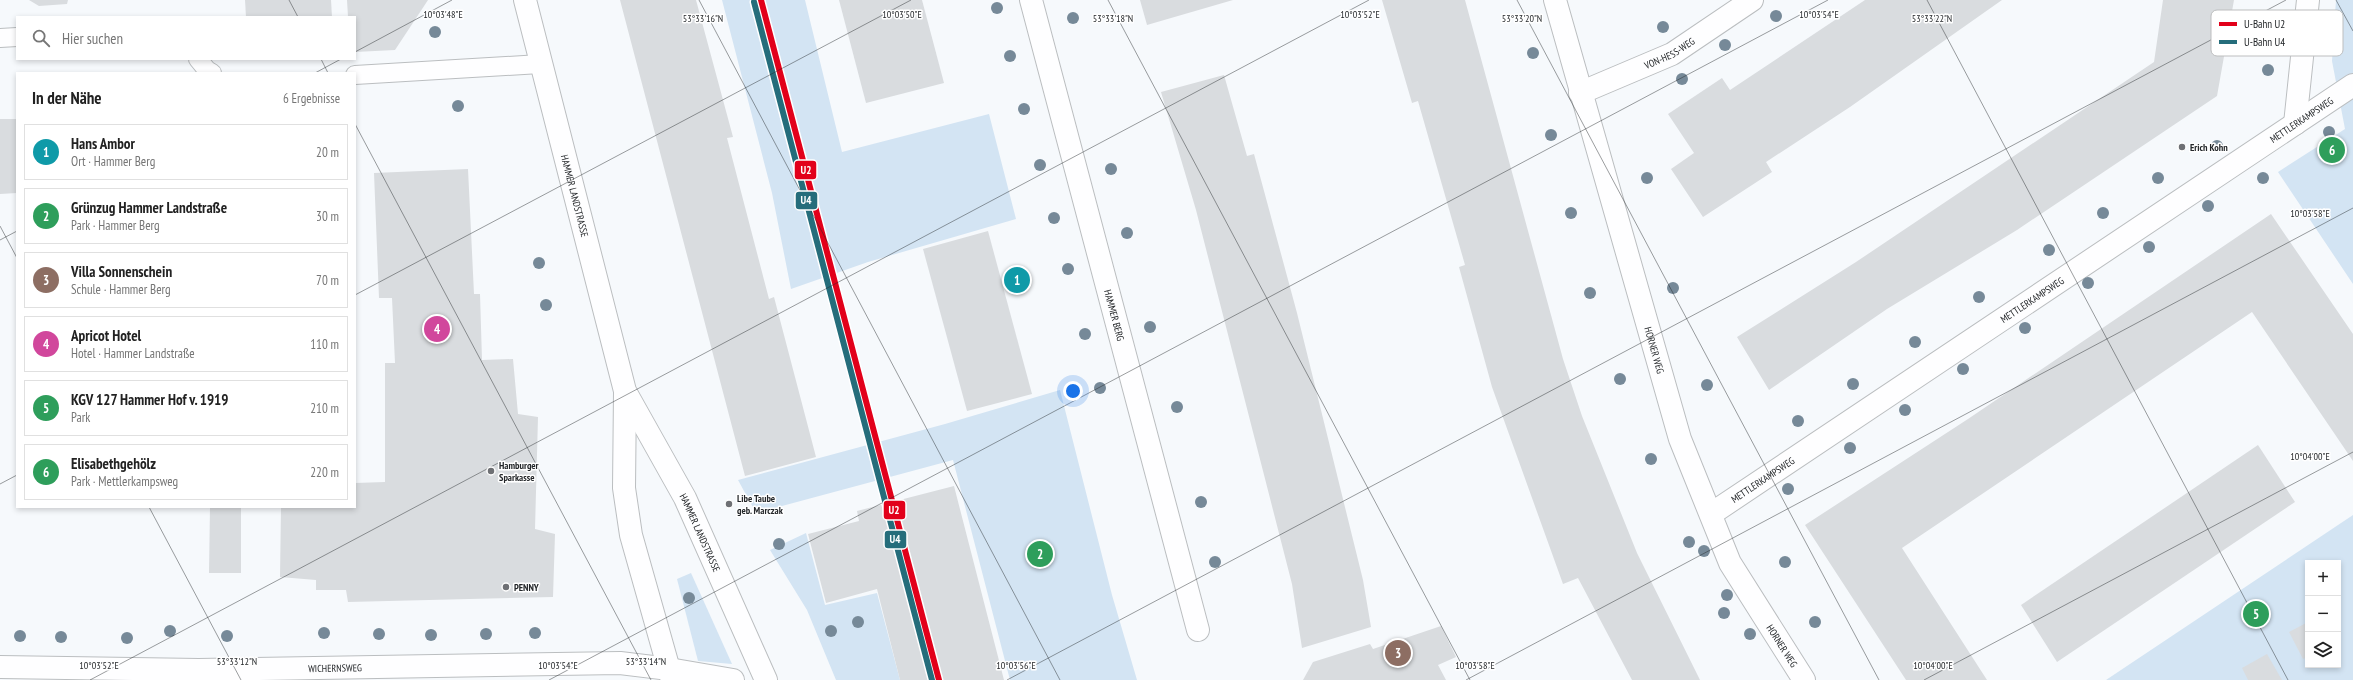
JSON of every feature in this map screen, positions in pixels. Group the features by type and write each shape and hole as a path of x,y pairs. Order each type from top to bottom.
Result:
{"street":[{"name":"HAMMER LANDSTRASSE","path":"525,0 540,64 625,391 685,498 766,680"},
{"name":"HAMMER BERG","path":"1032,0 1198,630"},
{"name":"HORNER WEG","path":"1556,0 1580,92 1680,439 1730,563 1804,680"},
{"name":"VON-HESS-WEG","path":"1580,92 1672,54 1752,0"},
{"path":"2307,10 2308,0"},
{"path":"2295,124 2302,56"},
{"name":"METTLERKAMPSWEG","path":"1711,514 2353,85"},
{"name":"HAMMER LANDSTRASSE","path":"625,391 624,488 631,535 671,674"},
{"name":"WICHERNSWEG","path":"0,667 199,675 620,663 671,674 733,680"},
{"path":"671,674 690,680"}],"lane":[{"path":"0,38 16,37"},
{"path":"199,60 206,70 210,72"},
{"path":"356,75 540,64"}],"shaded area":[{"path":"722,0 805,0 842,152 989,114 1016,219 868,262 791,289 772,193"},
{"path":"2336,0 2353,0 2353,284 2278,172 2345,129 2332,61 2332,56 2343,56 2343,10 2335,10"},
{"path":"1060,390 1112,595 1137,680 1010,680 953,460 756,513 738,480 945,424"},
{"path":"2353,515 2353,680 2106,680"},
{"path":"806,533 825,605 877,593 900,680 836,680 807,610 770,550"},
{"path":"691,573 732,664 698,661 677,579"}],"building":[{"path":"29,0 68,0 67,4 39,6"},
{"path":"245,0 331,0 332,16 246,16"},
{"path":"347,0 428,0 395,50 356,52 356,16 348,16"},
{"path":"620,0 696,0 733,137 727,138 769,299 774,297 816,457 745,476"},
{"path":"839,0 922,0 944,83 866,103"},
{"path":"1140,0 1233,0 1147,25"},
{"path":"1382,0 1465,0 1563,359 1582,416 1637,553 1700,680 1632,680 1578,578 1563,584 1492,387 1459,267 1465,265 1418,101 1412,103"},
{"path":"1865,0 2002,0 1850,107 1766,162 1772,172 1703,217 1671,169 1694,153 1668,114 1722,78 1730,90"},
{"path":"2163,0 2234,0 2232,10 2211,10 2211,56 2224,56 2217,96 2017,230 1887,309 1769,390 1737,337 1856,262 2154,62"},
{"path":"1224,75 1247,156 1254,154 1297,313 1363,580 1371,627 1302,648 1292,584 1196,210 1161,92"},
{"path":"0,119 16,119 16,193 0,194"},
{"path":"468,169 474,294 480,294 482,360 513,359 518,414 538,417 535,529 555,534 553,597 348,602 346,590 316,590 316,580 280,577 281,508 356,508 356,483 385,482 385,363 395,363 392,298 379,298 374,173"},
{"path":"2271,214 2353,334 2353,461 2252,312 1902,548 1987,680 1906,680 1805,525 1968,419"},
{"path":"988,231 1032,394 967,411 923,249"},
{"path":"2258,445 2295,502 2057,662 2021,605"},
{"path":"954,486 1004,680 900,680 877,589 826,603 808,534 859,521 857,511"},
{"path":"210,508 241,508 241,573 209,573"},
{"path":"2305,624 2305,658 2303,659 2289,632"},
{"path":"1441,626 1456,657 1438,665 1446,680 1303,680 1313,662 1370,644 1373,649"},
{"path":"2267,654 2282,680 2248,680 2242,668"}],"metro line":[{"name":"U2","path":"761,0 939,680"},
{"name":"U4","path":"754,2 932,680"}],"place":[{"name":"Erich Kohn","path":"2182,147"},
{"name":"Elisabethgehölz","path":"2332,150"},
{"name":"Hans Ambor","path":"1017,280"},
{"name":"Apricot Hotel","path":"437,329"},
{"name":"Hamburger Sparkasse","path":"491,471"},
{"name":"Libe Taube geb. Marczak","path":"729,504"},
{"name":"Grünzug Hammer Landstraße","path":"1040,554"},
{"name":"PENNY","path":"506,587"},
{"name":"KGV 127 Hammer Hof v. 1919","path":"2256,614"},
{"name":"Villa Sonnenschein","path":"1398,653"}]}
